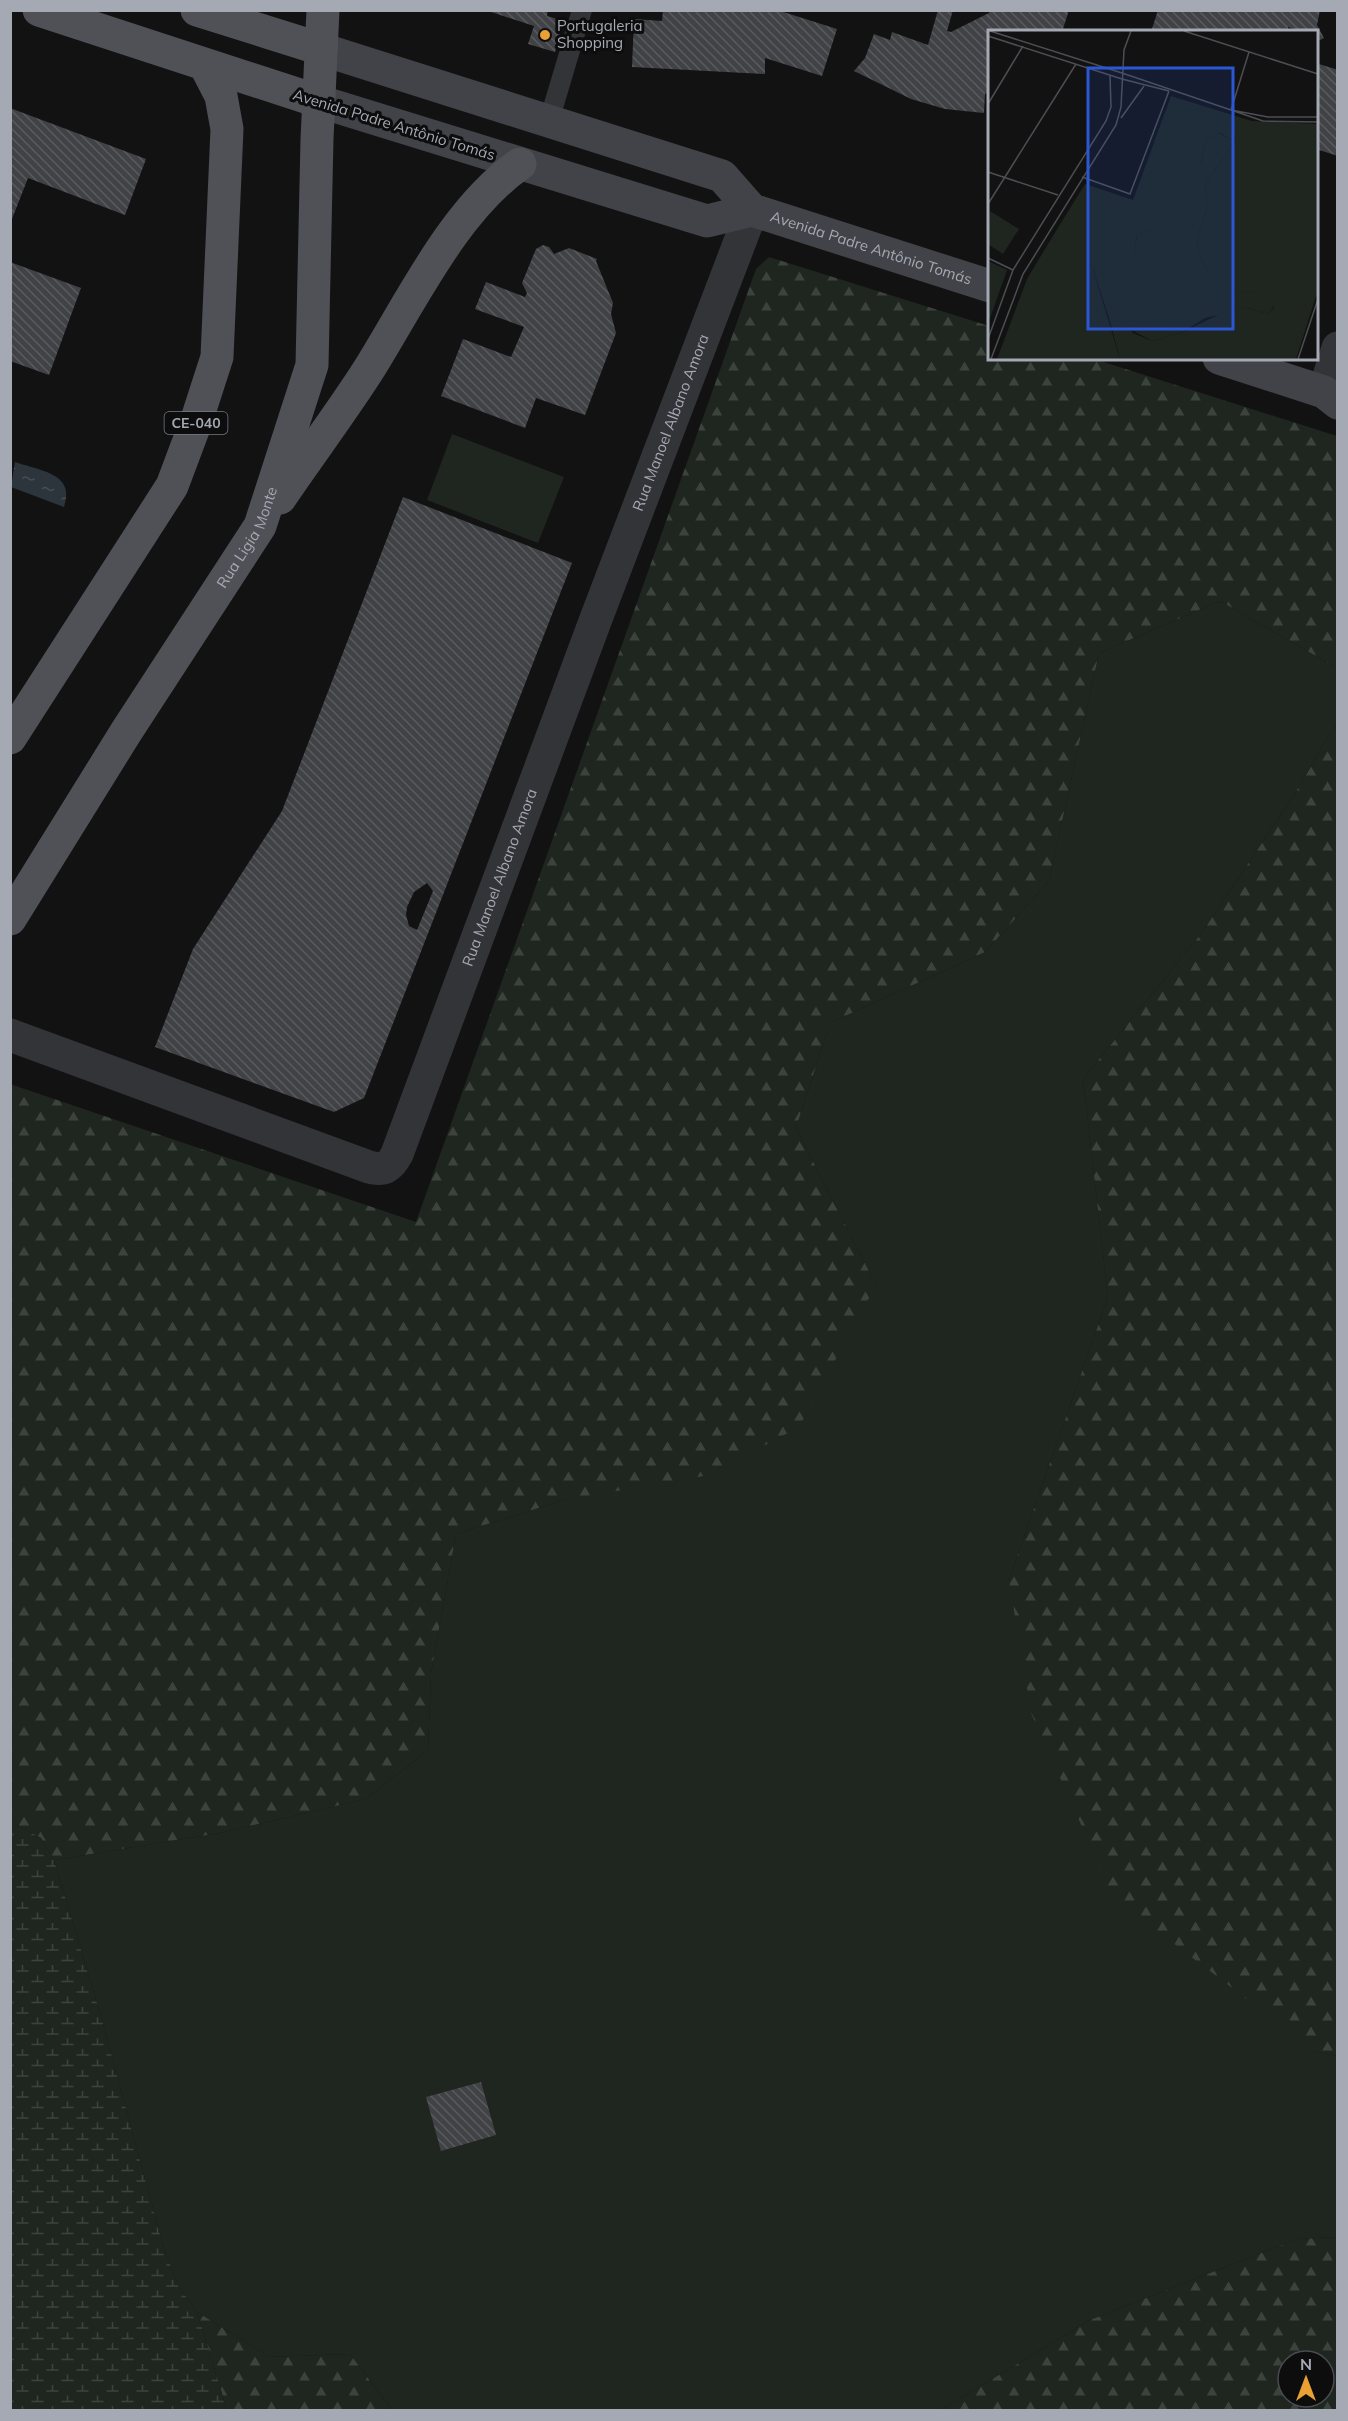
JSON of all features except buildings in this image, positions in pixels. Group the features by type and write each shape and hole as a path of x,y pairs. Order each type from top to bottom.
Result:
{"main road":[{"name":"Avenida Padre Antônio Tomás","path":"39,10 318,101"},
{"name":"Avenida Padre Antônio Tomás","path":"197,10 321,49"},
{"name":"Rua Ligia Monte","path":"10,919 126,732 260,526 312,365 318,101 323,10"},
{"name":"CE-040","path":"10,738 172,486 217,357 227,129 221,96 205,65"},
{"path":"260,526 368,371 425,275 482,197 520,164"}],"street":[{"name":"Avenida Padre Antônio Tomás","path":"321,49 722,176 752,210 988,285"},
{"name":"Avenida Padre Antônio Tomás","path":"318,101 707,221 752,210"},
{"name":"Rua Manoel Albano Amora","path":"10,1035 369,1167 381,1170 390,1166 401,1143 594,624 752,210"},
{"path":"1225,360 1333,395 1338,348"}],"lane":[{"path":"549,121 582,10"}],"green space":[{"path":"769,257 988,326 988,360 1097,360 1337,436 1337,668 1220,601 1099,653 1049,881 985,952 830,1023 796,1128 876,1285 799,1427 709,1475 564,1500 456,1534 431,1673 428,1750 366,1799 220,1833 54,1860 41,1838 11,1822 10,1084 416,1222 756,269"},
{"path":"452,434 564,477 538,543 427,500"},
{"path":"1220,601 1337,668 1337,722 1294,795 1201,934 1083,1079 1108,1297 1009,1580 1315,2051 1337,2056 1337,2237 1297,2239 1090,2320 941,2410 392,2410 350,2354 270,2357 197,2312 179,2287 164,2249 102,2020 54,1860 220,1833 366,1799 428,1750 431,1673 456,1534 564,1500 876,1285 796,1128 830,1023 985,952 1049,881 1099,653"},
{"path":"1337,722 1337,2056 1315,2051 1114,1898 1031,1713 1009,1580 1108,1297 1083,1079 1201,934 1294,795"},
{"path":"11,1822 41,1838 54,1860 102,2020 164,2249 179,2287 197,2312 227,2410 11,2410"},
{"path":"1337,2237 1337,2410 941,2410 1090,2320 1297,2239"},
{"path":"197,2312 270,2357 350,2354 392,2410 227,2410"}],"water":[{"path":"15,462 45,471 60,480 65,487 64,507 11,487"}],"place":[{"name":"Portugaleria Shopping","path":"545,35"}]}
